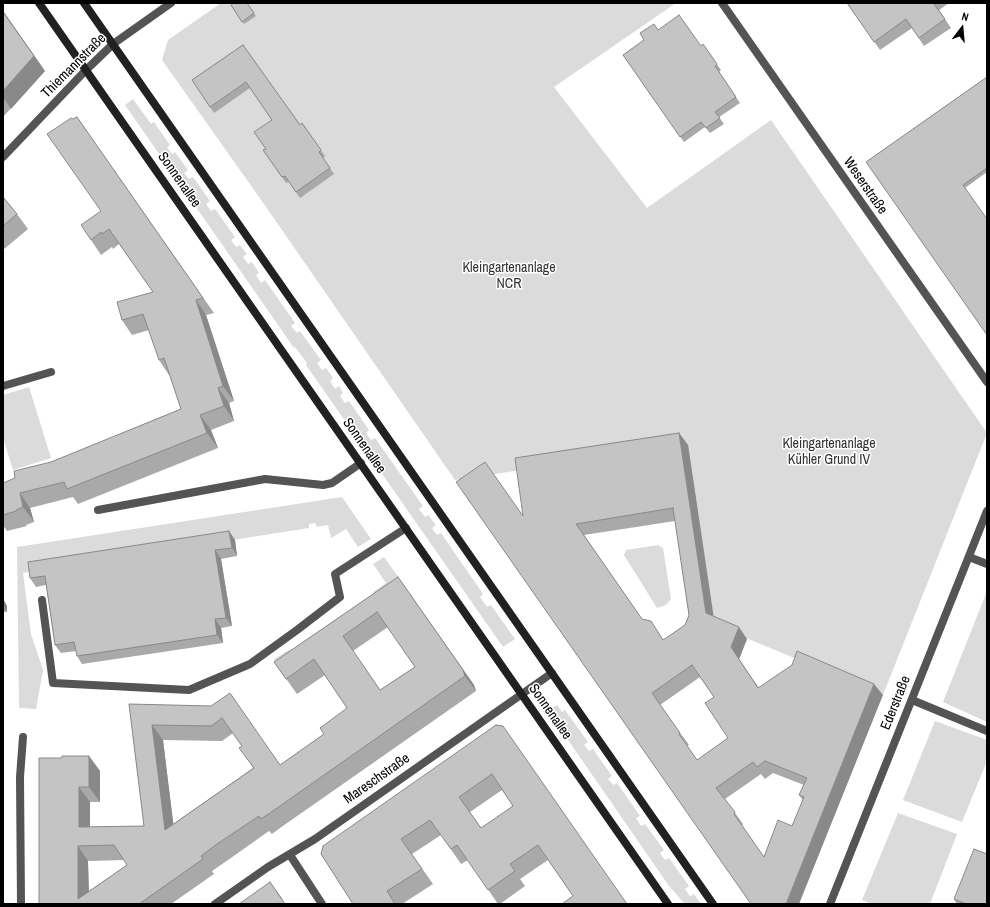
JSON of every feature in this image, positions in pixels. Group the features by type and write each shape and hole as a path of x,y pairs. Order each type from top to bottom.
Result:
{"main road":[{"name":"Sonnenallee","path":"39,3 668,904"},
{"name":"Sonnenallee","path":"84,3 713,904"}],"street":[{"name":"Thiemannstraße","path":"3,157 86,70 113,44 171,3"},
{"name":"Weserstraße","path":"722,3 987,382"},
{"path":"3,386 51,372"},
{"path":"98,510 265,479 323,485 332,483 361,464"},
{"name":"Ederstraße","path":"830,904 987,511"},
{"path":"42,600 53,683 189,690 250,664 297,630 340,597 335,574 406,528"},
{"path":"969,557 987,564"},
{"name":"Mareschstraße","path":"215,904 268,867 315,839 552,673"},
{"path":"912,700 987,731"},
{"path":"21,904 20,777 22,737"},
{"path":"290,855 322,904"}],"green space":[{"path":"221,3 676,3 554,87 647,208 771,120 987,433 883,695 715,625 687,445 455,480 264,204 162,60 168,40"},
{"path":"133,99 151,124 154,122 170,145 167,147 172,154 175,152 188,170 184,173 189,179 193,177 210,201 206,204 211,211 215,209 235,237 231,240 236,247 240,245 247,254 243,257 248,264 252,262 259,273 256,275 261,283 265,280 295,323 291,326 297,333 300,331 321,360 317,363 322,370 326,368 333,378 330,381 335,389 339,386 343,393 340,396 345,403 349,401 369,430 366,433 371,440 375,438 423,506 419,509 425,517 428,515 436,525 432,528 437,535 441,533 483,594 480,597 487,607 491,605 515,639 503,647 306,365 307,363 295,347 294,348 125,105"},
{"path":"29,387 51,458 13,470 3,438 3,395"},
{"path":"342,497 371,539 358,547 346,529 331,538 328,525 317,527 315,523 309,524 309,528 23,573 31,634 43,670 36,709 19,708 17,547"},
{"path":"658,545 663,548 671,599 666,605 657,608 624,555 626,550"},
{"path":"384,557 409,592 288,675 274,659 289,650 297,663 383,605 373,592 386,583 373,564"},
{"path":"987,591 987,722 943,702"},
{"path":"557,705 562,712 565,710 588,742 584,745 589,751 593,749 612,776 608,779 613,785 617,783 640,816 636,818 641,826 645,824 664,850 660,853 665,860 669,858 689,886 685,889 690,896 694,894 701,904 685,904 669,886 548,711"},
{"path":"935,721 987,740 987,761 962,822 903,800"},
{"path":"898,813 957,834 930,904 872,904 862,900"}],"building":[{"path":"234,3 247,3 254,13 242,22 231,5"},
{"path":"847,3 933,3 945,19 919,38 906,19 874,42"},
{"path":"3,12 34,56 3,91"},
{"path":"679,15 701,46 703,44 717,64 715,66 736,97 715,112 720,118 706,128 701,122 680,137 623,55 644,40 640,33 654,24 658,30"},
{"path":"243,45 300,125 302,123 321,150 319,152 330,168 296,192 285,176 282,177 263,150 266,149 254,132 272,120 246,82 210,107 192,80"},
{"path":"987,77 987,168 963,185 987,219 987,335 866,162"},
{"path":"77,117 203,298 196,300 223,386 218,388 224,406 200,415 207,433 67,489 64,482 20,493 23,507 3,515 3,483 15,478 14,471 51,462 181,409 164,358 159,360 143,314 122,320 117,302 153,292 109,229 102,234 101,232 91,240 81,225 101,211 47,134 71,118 73,119"},
{"path":"3,197 17,214 3,226"},
{"path":"679,433 706,613 739,627 731,647 758,688 792,665 797,651 874,684 786,904 751,904 456,482 485,462 523,516 515,458","holes":["673,508 689,615 685,625 663,640 651,621 642,619 576,524","692,665 714,697 705,703 728,738 697,760 652,693","765,761 807,778 799,795 804,797 792,826 778,820 764,857 734,814 735,812 716,788 753,762 757,767"]},
{"path":"229,531 232,548 215,550 226,618 215,619 217,635 77,656 74,642 55,645 45,576 30,578 28,562"},
{"path":"398,577 463,670 465,676 270,813 261,819 259,816 217,844 201,856 203,859 139,904 39,904 39,758 89,756 89,787 79,787 79,827 144,826 129,704 211,706 230,693 280,765 324,734 320,728 347,708 314,659 286,679 274,662","holes":["377,612 415,667 380,690 343,636","222,718 242,746 239,748 254,768 165,830 152,725 211,726","114,845 127,865 78,899 78,846"]},
{"path":"496,725 503,726 627,904 562,904 573,896 538,845 510,864 515,871 488,890 457,845 451,849 430,820 401,839 422,869 387,891 395,904 353,904 321,854 323,846","holes":["492,774 513,806 481,828 459,797"]},
{"path":"974,849 987,854 987,904 966,904 954,899"},
{"path":"270,882 285,904 239,904"}],"park label":[{"name":"Kleingartenanlage NCR","path":"509,276"},
{"name":"Kleingartenanlage Kühler Grund IV","path":"829,452"}]}
